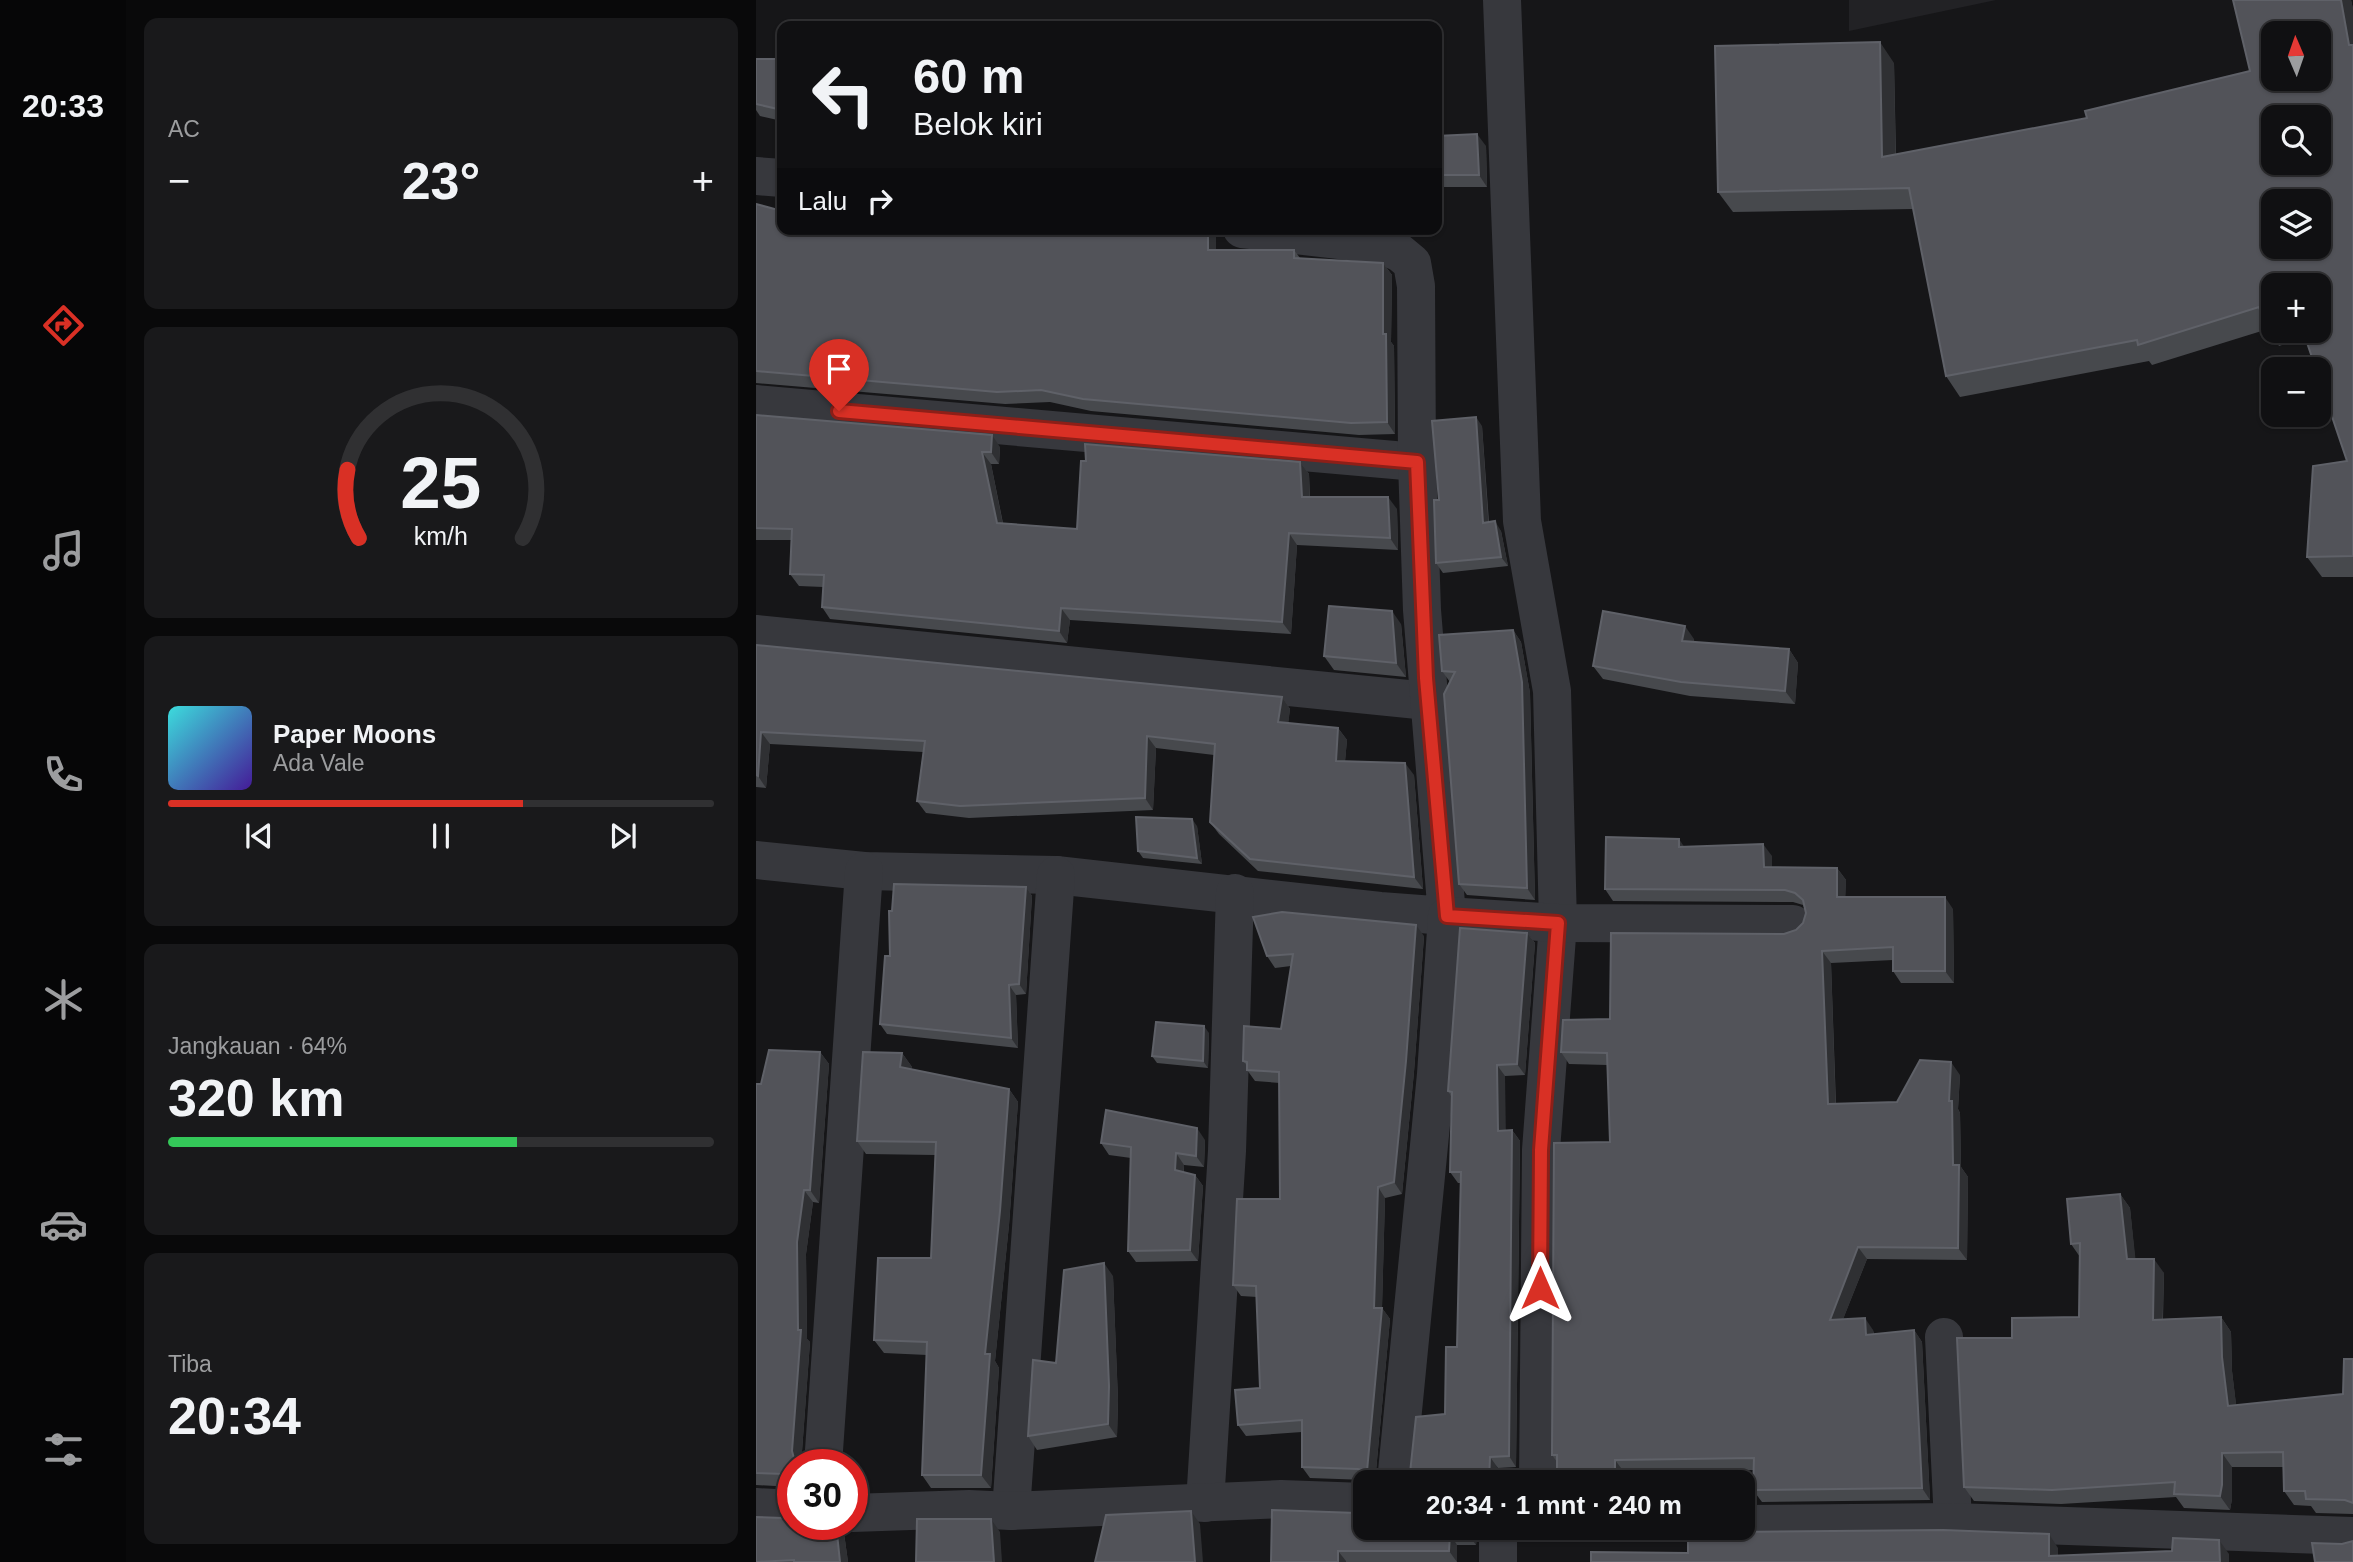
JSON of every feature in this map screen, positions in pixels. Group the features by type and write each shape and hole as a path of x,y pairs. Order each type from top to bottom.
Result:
{"street":[{"path":"1502,0 1522,520 1552,691 1558,923 1541,1150 1538,1470"},
{"path":"1295,235 1383,245 1400,253 1412,263 1416,286 1417,462 1422,610 1447,916 1436,1074 1397,1470"},
{"path":"756,404 1417,462"},
{"path":"756,634 1428,701"},
{"path":"756,860 864,870 1056,874 1380,911 1558,923 1793,924"},
{"path":"824,1449 864,870"},
{"path":"1012,1511 1056,874"},
{"path":"1205,1503 1227,1152 1234,893"},
{"path":"1944,1337 1953,1522"},
{"path":"868,1512 969,1509 1012,1511 1280,1499 1353,1502"},
{"path":"756,1507 777,1508"},
{"path":"1755,1524 1953,1522 2353,1536"},
{"path":"1497,1540 1498,1562"}],"shaded area":[{"path":"1849,0 1996,0 1849,31"}],"building":[{"path":"2233,0 2341,0 2349,45 2353,45 2353,556 2307,557 2313,466 2347,461 2331,414 2331,357 2312,357 2307,343 2331,343 2331,273 2261,273 2261,313 2259,307 2138,345 2137,340 1946,376 1909,188 1718,192 1715,46 1880,42 1882,157 2087,118 2085,111 2250,71"},
{"path":"756,59 777,59 777,109 756,104"},
{"path":"1477,134 1479,175 1442,175 1442,136"},
{"path":"756,204 777,210 777,235 1208,235 1208,250 1294,250 1294,258 1383,263 1387,422 1351,423 1083,399 1041,390 997,392 756,371"},
{"path":"756,415 992,435 991,452 982,452 997,523 1077,529 1081,461 1086,461 1085,444 1300,462 1302,497 1388,497 1390,538 1289,533 1282,622 1061,608 1059,631 822,607 824,575 790,574 792,529 756,528"},
{"path":"1476,417 1483,523 1495,521 1501,557 1436,563 1434,500 1439,500 1432,421"},
{"path":"1329,606 1392,611 1396,663 1324,656"},
{"path":"1603,611 1685,626 1682,641 1789,649 1785,691 1681,682 1593,666"},
{"path":"1513,630 1522,682 1527,888 1459,884 1444,694 1455,672 1442,671 1439,635"},
{"path":"756,645 1282,697 1278,722 1338,728 1336,761 1405,763 1414,877 1250,859 1210,822 1215,744 1147,736 1145,798 960,806 917,801 925,741 761,732 758,776"},
{"path":"1136,817 1192,819 1197,858 1138,851"},
{"path":"1606,837 1679,839 1679,847 1763,844 1764,867 1837,868 1837,897 1945,897 1945,971 1893,971 1893,947 1822,951 1828,1104 1897,1102 1920,1060 1951,1062 1949,1101 1952,1101 1953,1165 1959,1165 1958,1248 1858,1247 1830,1320 1865,1318 1866,1335 1914,1330 1922,1488 1755,1490 1754,1458 1615,1460 1615,1470 1557,1470 1557,1455 1552,1455 1554,1143 1610,1142 1607,1053 1561,1052 1563,1020 1610,1019 1611,933 1784,934 1796,930 1803,923 1806,913 1803,900 1795,893 1785,890 1605,889"},
{"path":"894,884 1026,887 1019,984 1009,985 1011,1038 880,1024 885,956 890,956 889,911 892,911"},
{"path":"1282,912 1416,925 1394,1182 1378,1187 1374,1308 1382,1308 1367,1470 1302,1467 1302,1420 1238,1425 1235,1390 1260,1388 1256,1286 1233,1285 1237,1199 1280,1199 1279,1072 1247,1070 1247,1062 1243,1061 1244,1026 1281,1029 1293,954 1267,956 1253,917"},
{"path":"1460,928 1527,933 1517,1064 1497,1065 1498,1131 1512,1130 1509,1456 1490,1457 1489,1470 1410,1470 1416,1417 1445,1414 1446,1347 1457,1347 1461,1172 1450,1172 1452,1092 1448,1091"},
{"path":"1156,1022 1204,1026 1203,1061 1152,1056"},
{"path":"769,1050 820,1052 810,1190 804,1190 797,1242 798,1330 801,1330 792,1449 777,1449 777,1474 756,1473 756,1084 761,1084"},
{"path":"863,1052 902,1053 900,1067 1009,1089 985,1354 990,1354 981,1475 922,1475 927,1342 874,1340 878,1258 931,1258 936,1142 857,1141"},
{"path":"1106,1110 1197,1128 1196,1156 1176,1153 1175,1170 1195,1175 1190,1250 1128,1251 1131,1147 1101,1143"},
{"path":"2120,1194 2127,1259 2154,1259 2153,1320 2221,1317 2222,1357 2228,1406 2343,1394 2344,1359 2353,1359 2353,1503 2345,1500 2306,1499 2305,1491 2284,1491 2283,1452 2222,1453 2220,1496 2174,1494 2175,1482 2052,1490 1964,1487 1957,1338 2012,1338 2012,1318 2079,1317 2080,1243 2071,1244 2067,1199"},
{"path":"1104,1263 1108,1424 1028,1436 1033,1360 1056,1363 1064,1270"},
{"path":"1272,1510 1353,1513 1353,1540 1450,1540 1449,1551 1338,1551 1338,1562 1271,1562"},
{"path":"1191,1511 1195,1562 1095,1562 1106,1515"},
{"path":"756,1517 777,1518 777,1540 838,1540 840,1562 756,1562"},
{"path":"917,1519 991,1519 994,1562 916,1562"},
{"path":"1943,1530 2049,1534 2049,1556 2172,1551 2173,1538 2219,1540 2220,1562 1591,1562 1591,1552 1688,1553 1688,1540 1755,1540 1755,1532"},
{"path":"2353,1541 2353,1562 2315,1562 2312,1543 2342,1544"}],"route":[{"path":"839,411 1417,462 1426,678 1447,916 1558,923 1541,1150 1540,1288"}]}
